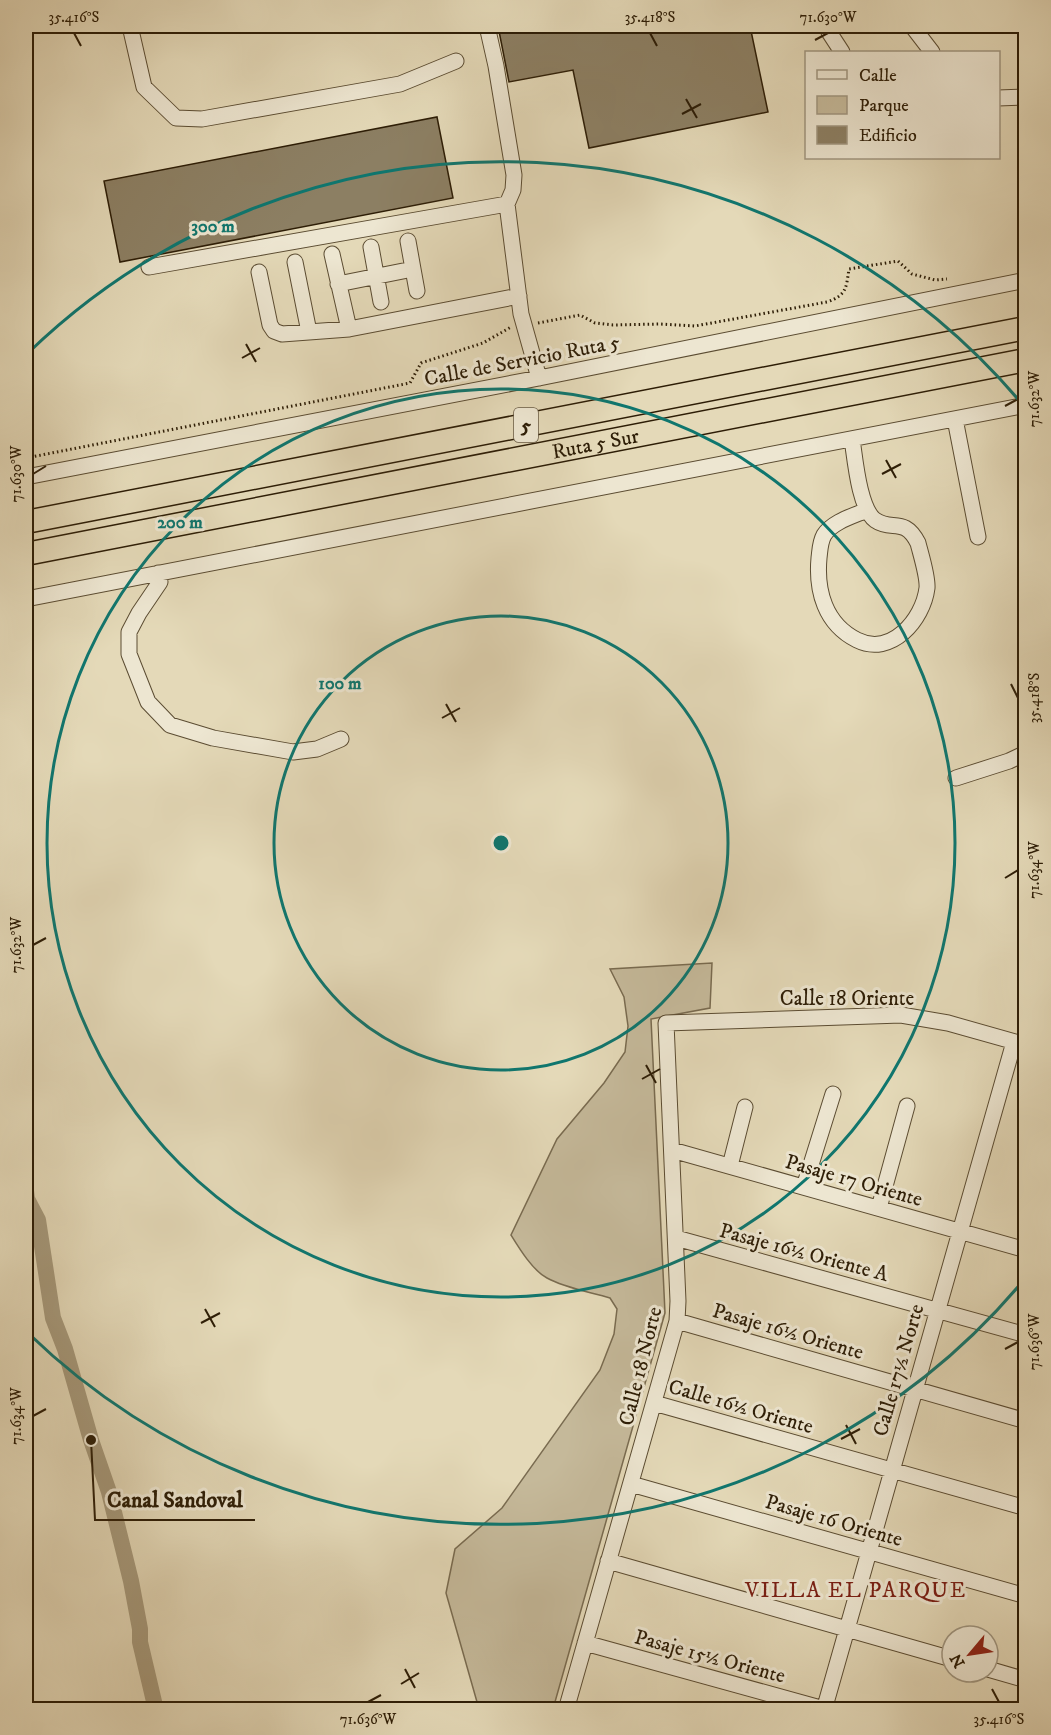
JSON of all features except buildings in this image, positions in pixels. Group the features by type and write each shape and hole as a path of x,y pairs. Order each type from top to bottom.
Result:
{"highway":[{"name":"Ruta 5 Sur","path":"26,522 1026,328"},
{"name":"Ruta 5 Sur","path":"26,554 1026,360"}],"street":[{"path":"130,26 144,87 176,118 201,119 400,84 456,62"},
{"path":"487,26 514,175 513,190 507,204 519,296 524,326 539,378"},
{"path":"827,26 841,51"},
{"path":"912,26 932,51"},
{"path":"1000,98 1026,97"},
{"path":"149,267 507,204"},
{"path":"408,241 417,291"},
{"path":"371,247 381,302"},
{"path":"332,254 350,329"},
{"path":"295,262 309,332"},
{"path":"338,284 413,269"},
{"path":"259,272 270,325 274,331 282,334 350,329 519,296"},
{"name":"Calle de Servicio Ruta 5","path":"26,477 539,378 1026,280"},
{"path":"26,599 1026,405"},
{"path":"955,419 978,537"},
{"path":"852,439 867,510 878,522 900,526 915,537 927,586 922,606 914,622 906,631 894,639 868,644 843,631 834,621 820,597 818,581 820,544 824,536 832,527 867,510"},
{"path":"158,573 160,582 129,632 129,654 148,702 170,725 213,738 293,752 317,748 341,739"},
{"path":"956,778 1009,761 1026,753"},
{"name":"Calle 18 Oriente","path":"666,1023 901,1015 948,1023 1020,1044"},
{"name":"Calle 18 Norte","path":"566,1710 677,1321 676,1238 666,1023"},
{"name":"Calle 17½ Norte","path":"824,1709 960,1231 1020,1044"},
{"path":"804,1187 833,1094"},
{"path":"879,1209 907,1106"},
{"path":"730,1166 745,1107"},
{"name":"Pasaje 17 Oriente","path":"672,1150 1026,1250"},
{"name":"Pasaje 16½ Oriente A","path":"676,1238 1026,1335"},
{"name":"Pasaje 16½ Oriente","path":"677,1321 1026,1421"},
{"name":"Calle 16½ Oriente","path":"654,1403 1026,1508"},
{"name":"Pasaje 16 Oriente","path":"631,1484 1026,1596"},
{"path":"609,1562 940,1656"},
{"name":"Pasaje 15½ Oriente","path":"585,1643 824,1709"},
{"path":"1000,1672 1026,1680"}],"green space":[{"path":"712,963 710,1008 651,1019 665,1313 553,1709 479,1709 446,1593 455,1549 502,1508 600,1370 614,1334 617,1309 610,1298 578,1290 542,1275 527,1259 511,1235 557,1139 604,1083 625,1052 628,1026 624,997 610,969"}],"waterway":[{"path":"26,1191 27,1199 38,1220 53,1318 65,1349 91,1440 109,1492 131,1581 140,1629 140,1642 156,1710"}],"place":[{"name":"Canal Sandoval","path":"91,1440"}],"district":[{"name":"VILLA EL PARQUE","path":"856,1589"}]}
